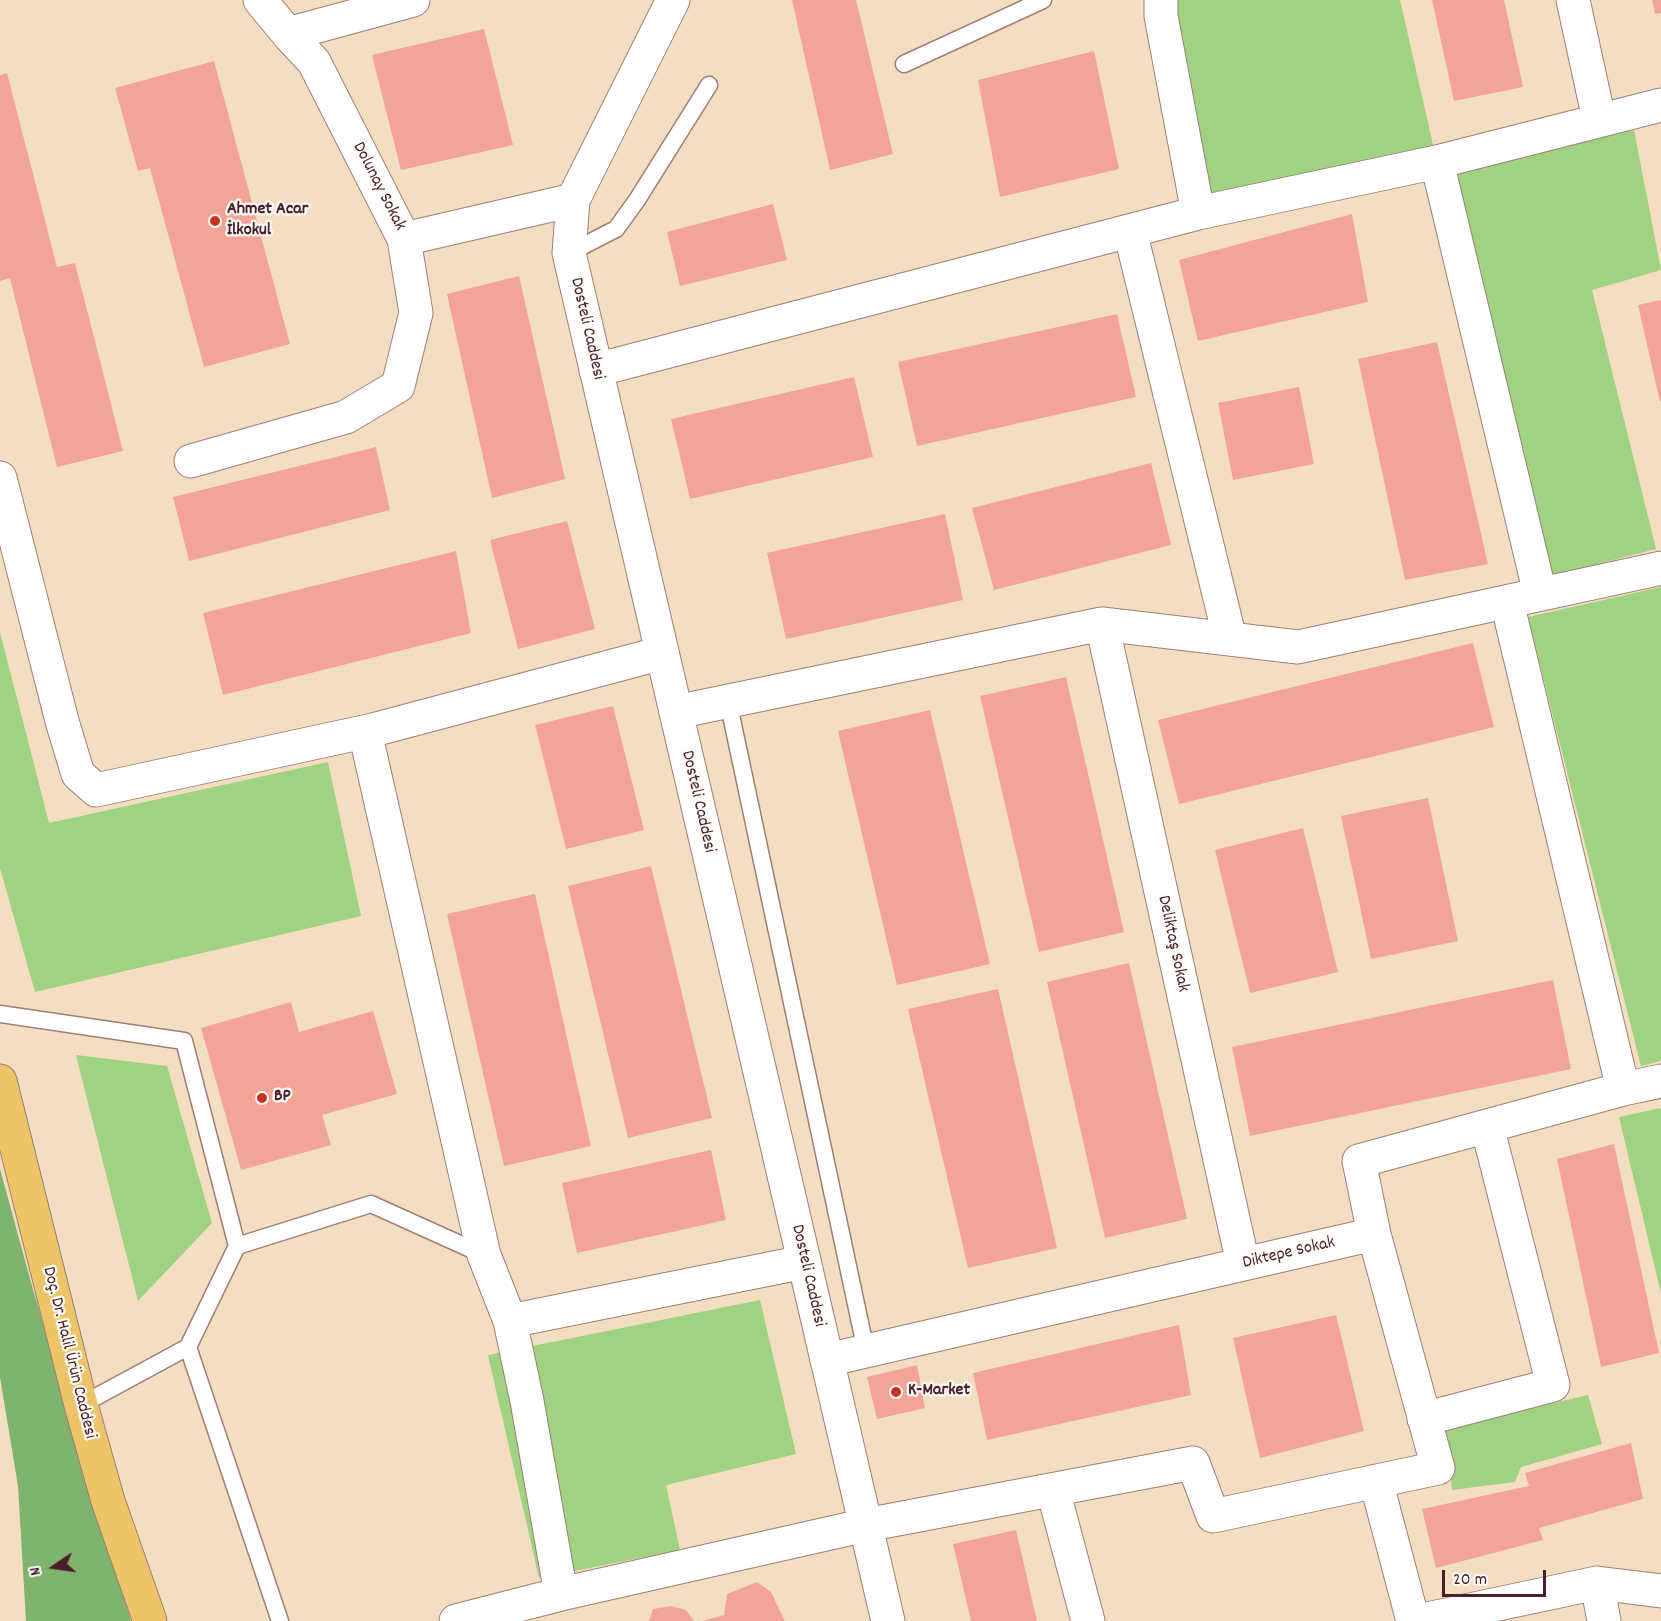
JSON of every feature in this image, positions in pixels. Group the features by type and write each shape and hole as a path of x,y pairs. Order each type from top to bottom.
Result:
{"main road":[{"name":"Doç. Dr. Halil Ürün Caddesi","path":"0,1081 81,1405 108,1501 150,1621"}],"street":[{"name":"Dolunay Sokak","path":"191,460 346,417 398,386 416,313 404,239 314,62 260,0"},
{"path":"288,34 413,0"},
{"name":"Dosteli Caddesi","path":"673,0 573,200 569,253 888,1621"},
{"path":"1161,0 1161,16 1198,213"},
{"path":"1573,0 1599,119"},
{"path":"596,370 1198,213 1437,162 1661,105"},
{"path":"1437,162 1540,594"},
{"path":"404,239 573,200"},
{"path":"1130,231 1230,639"},
{"path":"0,478 62,721 78,774 96,790 365,732 662,653"},
{"path":"676,712 1102,624 1298,647 1661,568"},
{"path":"1507,602 1623,1089"},
{"name":"Deliktaş Sokak","path":"1102,624 1243,1264"},
{"path":"365,732 484,1255 510,1321 527,1401 561,1594"},
{"path":"456,1621 561,1594 866,1526 1193,1463 1214,1516 1438,1468 1374,1234 1359,1161 1623,1089 1661,1081"},
{"path":"1424,1419 1553,1385 1487,1126"},
{"name":"Diktepe Sokak","path":"827,1360 1374,1234"},
{"path":"510,1321 804,1262"},
{"path":"1376,1481 1413,1621"},
{"path":"1053,1490 1088,1621"},
{"path":"1596,1582 1604,1621"},
{"path":"1418,1621 1596,1582 1661,1591"}],"lane":[{"path":"904,64 1043,0"},
{"path":"569,253 616,228 637,200 709,85"},
{"path":"728,701 866,1351"},
{"path":"0,1014 184,1041 237,1246 188,1347 81,1405"},
{"path":"237,1246 371,1204 484,1255"},
{"path":"188,1347 280,1621"}],"green space":[{"path":"1171,0 1400,0 1437,162 1211,199"},
{"path":"1634,130 1661,270 1592,290 1656,549 1548,577 1454,172"},
{"path":"1661,587 1661,1061 1641,1066 1528,617"},
{"path":"0,632 49,823 328,762 361,916 35,992 0,868"},
{"path":"76,1055 167,1066 212,1223 138,1301"},
{"path":"1661,1108 1661,1293 1619,1117"},
{"path":"0,1169 32,1286 131,1621 26,1621 18,1486 0,1377"},
{"path":"760,1300 796,1454 666,1485 680,1550 539,1578 488,1355"},
{"path":"1588,1395 1602,1444 1521,1467 1515,1482 1452,1490 1450,1467 1438,1425 1480,1420"}],"building":[{"path":"792,0 856,0 893,154 830,170"},
{"path":"1432,0 1504,0 1523,87 1454,101"},
{"path":"1652,0 1661,0 1661,13 1655,14"},
{"path":"484,29 513,145 401,170 372,55"},
{"path":"1094,51 1119,169 1000,197 978,80"},
{"path":"214,61 290,344 204,367 150,168 138,171 115,88"},
{"path":"7,73 57,267 75,263 123,451 57,467 10,278 0,281 0,75"},
{"path":"773,204 787,260 680,286 667,232"},
{"path":"1352,214 1368,302 1198,341 1179,260"},
{"path":"519,276 565,479 492,498 447,294"},
{"path":"1661,300 1661,401 1660,402 1638,305"},
{"path":"1117,314 1136,397 917,446 898,362"},
{"path":"1437,342 1488,564 1405,580 1358,359"},
{"path":"854,377 873,457 690,499 671,419"},
{"path":"1299,387 1314,464 1233,480 1218,403"},
{"path":"376,447 390,510 189,561 173,497"},
{"path":"1151,463 1171,545 994,590 972,508"},
{"path":"945,514 963,600 786,639 767,553"},
{"path":"567,521 595,629 518,649 490,540"},
{"path":"456,551 471,633 223,695 203,613"},
{"path":"1473,643 1494,727 1179,804 1158,720"},
{"path":"1066,677 1124,932 1039,952 980,696"},
{"path":"613,706 644,830 566,849 535,725"},
{"path":"930,710 990,964 897,985 838,731"},
{"path":"1428,798 1458,941 1371,959 1341,816"},
{"path":"1303,828 1338,972 1250,993 1215,850"},
{"path":"651,866 712,1118 628,1138 568,886"},
{"path":"535,894 591,1146 504,1166 447,914"},
{"path":"1129,963 1187,1219 1105,1238 1047,982"},
{"path":"1553,980 1571,1069 1250,1136 1232,1047"},
{"path":"998,989 1057,1248 968,1268 908,1009"},
{"path":"291,1002 299,1032 373,1011 397,1094 322,1115 331,1145 241,1170 201,1028"},
{"path":"1614,1144 1659,1353 1601,1367 1557,1159"},
{"path":"711,1150 726,1220 577,1253 562,1183"},
{"path":"1336,1315 1364,1431 1260,1458 1233,1338"},
{"path":"1179,1325 1191,1395 987,1440 973,1373"},
{"name":"K-Market","path":"917,1365 925,1408 877,1419 867,1377"},
{"path":"1631,1443 1643,1499 1539,1528 1543,1540 1436,1568 1422,1509 1529,1486 1525,1473"},
{"path":"1016,1530 1037,1621 971,1621 953,1544"},
{"path":"757,1582 771,1592 785,1621 702,1621 724,1615 727,1594"},
{"path":"671,1606 686,1610 694,1621 649,1621 653,1609"}],"place":[{"name":"Ahmet Acar İlkokul","path":"215,221"},
{"name":"BP","path":"262,1098"},
{"name":"K-Market","path":"896,1392"}]}
